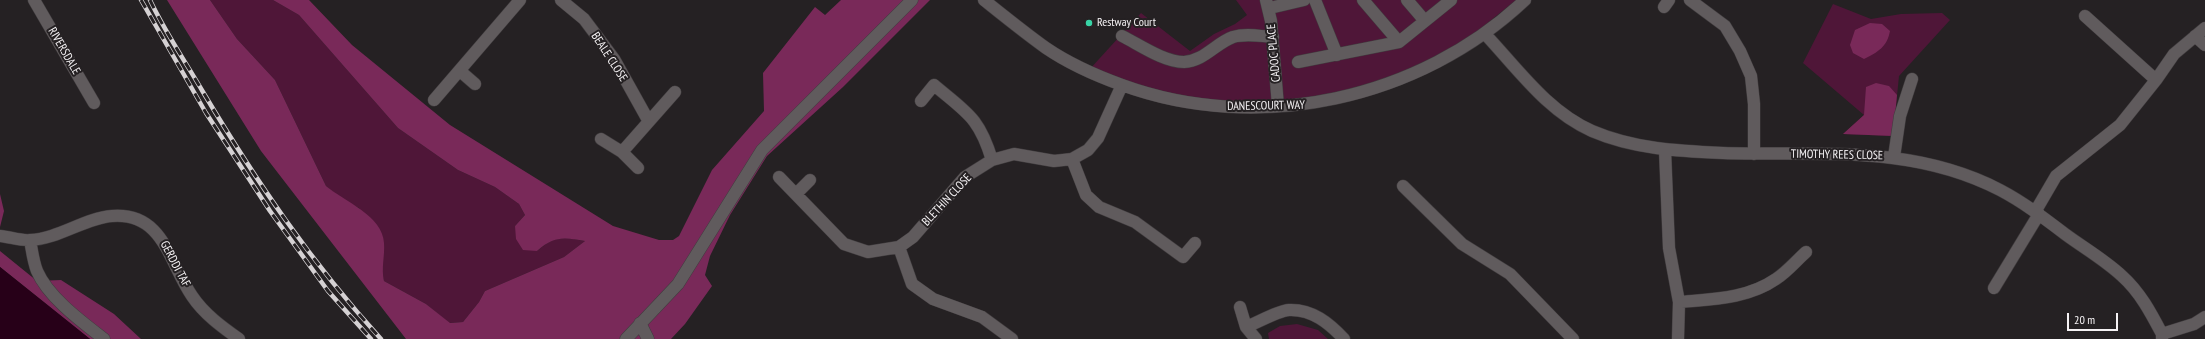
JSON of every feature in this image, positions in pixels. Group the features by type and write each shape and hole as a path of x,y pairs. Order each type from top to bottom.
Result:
{"street":[{"name":"RIVERSDALE","path":"34,0 94,103"},
{"path":"434,100 520,0"},
{"name":"BEALE CLOSE","path":"561,0 584,19 614,59 648,120"},
{"path":"626,339 678,284 762,150 912,0"},
{"name":"DANESCOURT WAY","path":"984,0 1048,49 1122,85 1194,104 1241,109 1311,105 1343,98 1392,83 1442,59 1485,34 1520,2"},
{"path":"1268,4 1304,0"},
{"path":"1315,0 1337,55"},
{"path":"1363,0 1398,42"},
{"path":"1407,0 1425,21"},
{"path":"1298,62 1398,42 1451,0"},
{"path":"1690,0 1725,26 1740,51 1751,76 1754,104 1754,154"},
{"name":"CADOC PLACE","path":"1268,4 1273,38 1278,106"},
{"path":"2085,16 2156,80"},
{"path":"1994,288 2037,213 2056,176 2120,125 2156,80 2174,54 2205,28"},
{"path":"1122,36 1166,57 1184,62 1202,57 1232,38 1249,34 1273,38"},
{"name":"TIMOTHY REES CLOSE","path":"1485,34 1544,99 1571,120 1592,131 1620,141 1666,150 1754,154 1862,154 1894,157 1950,169 2000,190 2037,213 2122,276 2148,306 2162,336"},
{"path":"2195,36 2205,44"},
{"path":"460,71 476,84"},
{"path":"1894,157 1900,116 1912,79"},
{"path":"922,101 934,85 974,118 984,135 992,160"},
{"name":"BLETHIN CLOSE","path":"779,177 844,244 868,252 899,247 913,237 965,177 992,160 1014,154 1054,161 1072,159 1088,150 1098,138 1122,85"},
{"path":"622,152 648,120 675,92"},
{"path":"602,139 622,152 638,168"},
{"path":"1666,150 1669,248 1679,302 1678,339"},
{"path":"1072,159 1086,195 1099,207 1135,222 1182,256 1195,243"},
{"path":"796,194 810,180"},
{"path":"1403,186 1462,244 1510,274 1573,339"},
{"name":"GERDDI TAF","path":"0,236 30,240 46,237 111,216 134,217 150,226 165,242 192,296 215,321 238,339"},
{"path":"30,240 37,272 50,291 77,317 104,339"},
{"path":"899,247 912,284 933,299 982,317 1012,339"},
{"path":"1679,302 1728,298 1754,291 1776,279 1806,252"},
{"path":"1240,307 1246,327 1256,339"},
{"path":"1246,327 1288,310 1315,314 1332,326 1344,339"},
{"path":"2162,336 2194,324 2205,317"},
{"path":"640,323 648,339"}],"shaded area":[{"path":"167,0 210,0 237,39 275,80 326,186 370,217 382,233 384,243 384,281 426,304 450,323 463,322 479,302 485,291 564,257 585,241 565,238 554,240 537,251 523,250 516,239 515,226 525,215 519,204 495,187 458,170 398,128 299,15 273,0 309,0 352,45 450,125 613,226 659,240 673,240 679,236 712,170 764,111 763,73 815,7 825,15 841,0 930,0 843,87 767,156 730,215 710,256 705,275 712,286 685,324 671,339 406,339 261,151"},
{"path":"210,0 273,0 299,15 398,128 458,170 495,187 519,204 525,215 515,226 537,251 549,242 560,238 585,241 564,257 485,291 479,302 463,322 449,323 426,304 384,281 381,269 383,257 359,208 340,198 326,186 275,80 237,39"},
{"path":"1236,0 1516,0 1443,59 1343,98 1194,104 1089,70 1141,13 1190,51 1214,34 1235,24 1247,15"},
{"path":"1833,4 1871,19 1901,14 1942,13 1950,20 1899,76 1893,136 1843,134 1864,115 1803,63"},
{"path":"1870,23 1882,24 1890,31 1889,37 1881,48 1874,54 1864,59 1853,53 1850,45 1855,30"},
{"path":"1876,83 1889,86 1897,95 1893,136 1843,134 1864,115 1866,87"},
{"path":"0,194 4,211 0,227"},
{"path":"0,251 37,281 61,280 114,314 141,339 90,339 0,267"},
{"path":"0,267 90,339 0,339"},
{"path":"1297,324 1318,330 1328,339 1269,339 1268,333 1280,326"}],"railway":[{"path":"141,0 206,113 270,211 328,291 371,339"},
{"path":"150,0 175,46 264,189 331,280 381,339"}],"place":[{"name":"Restway Court","path":"1089,23"}]}
